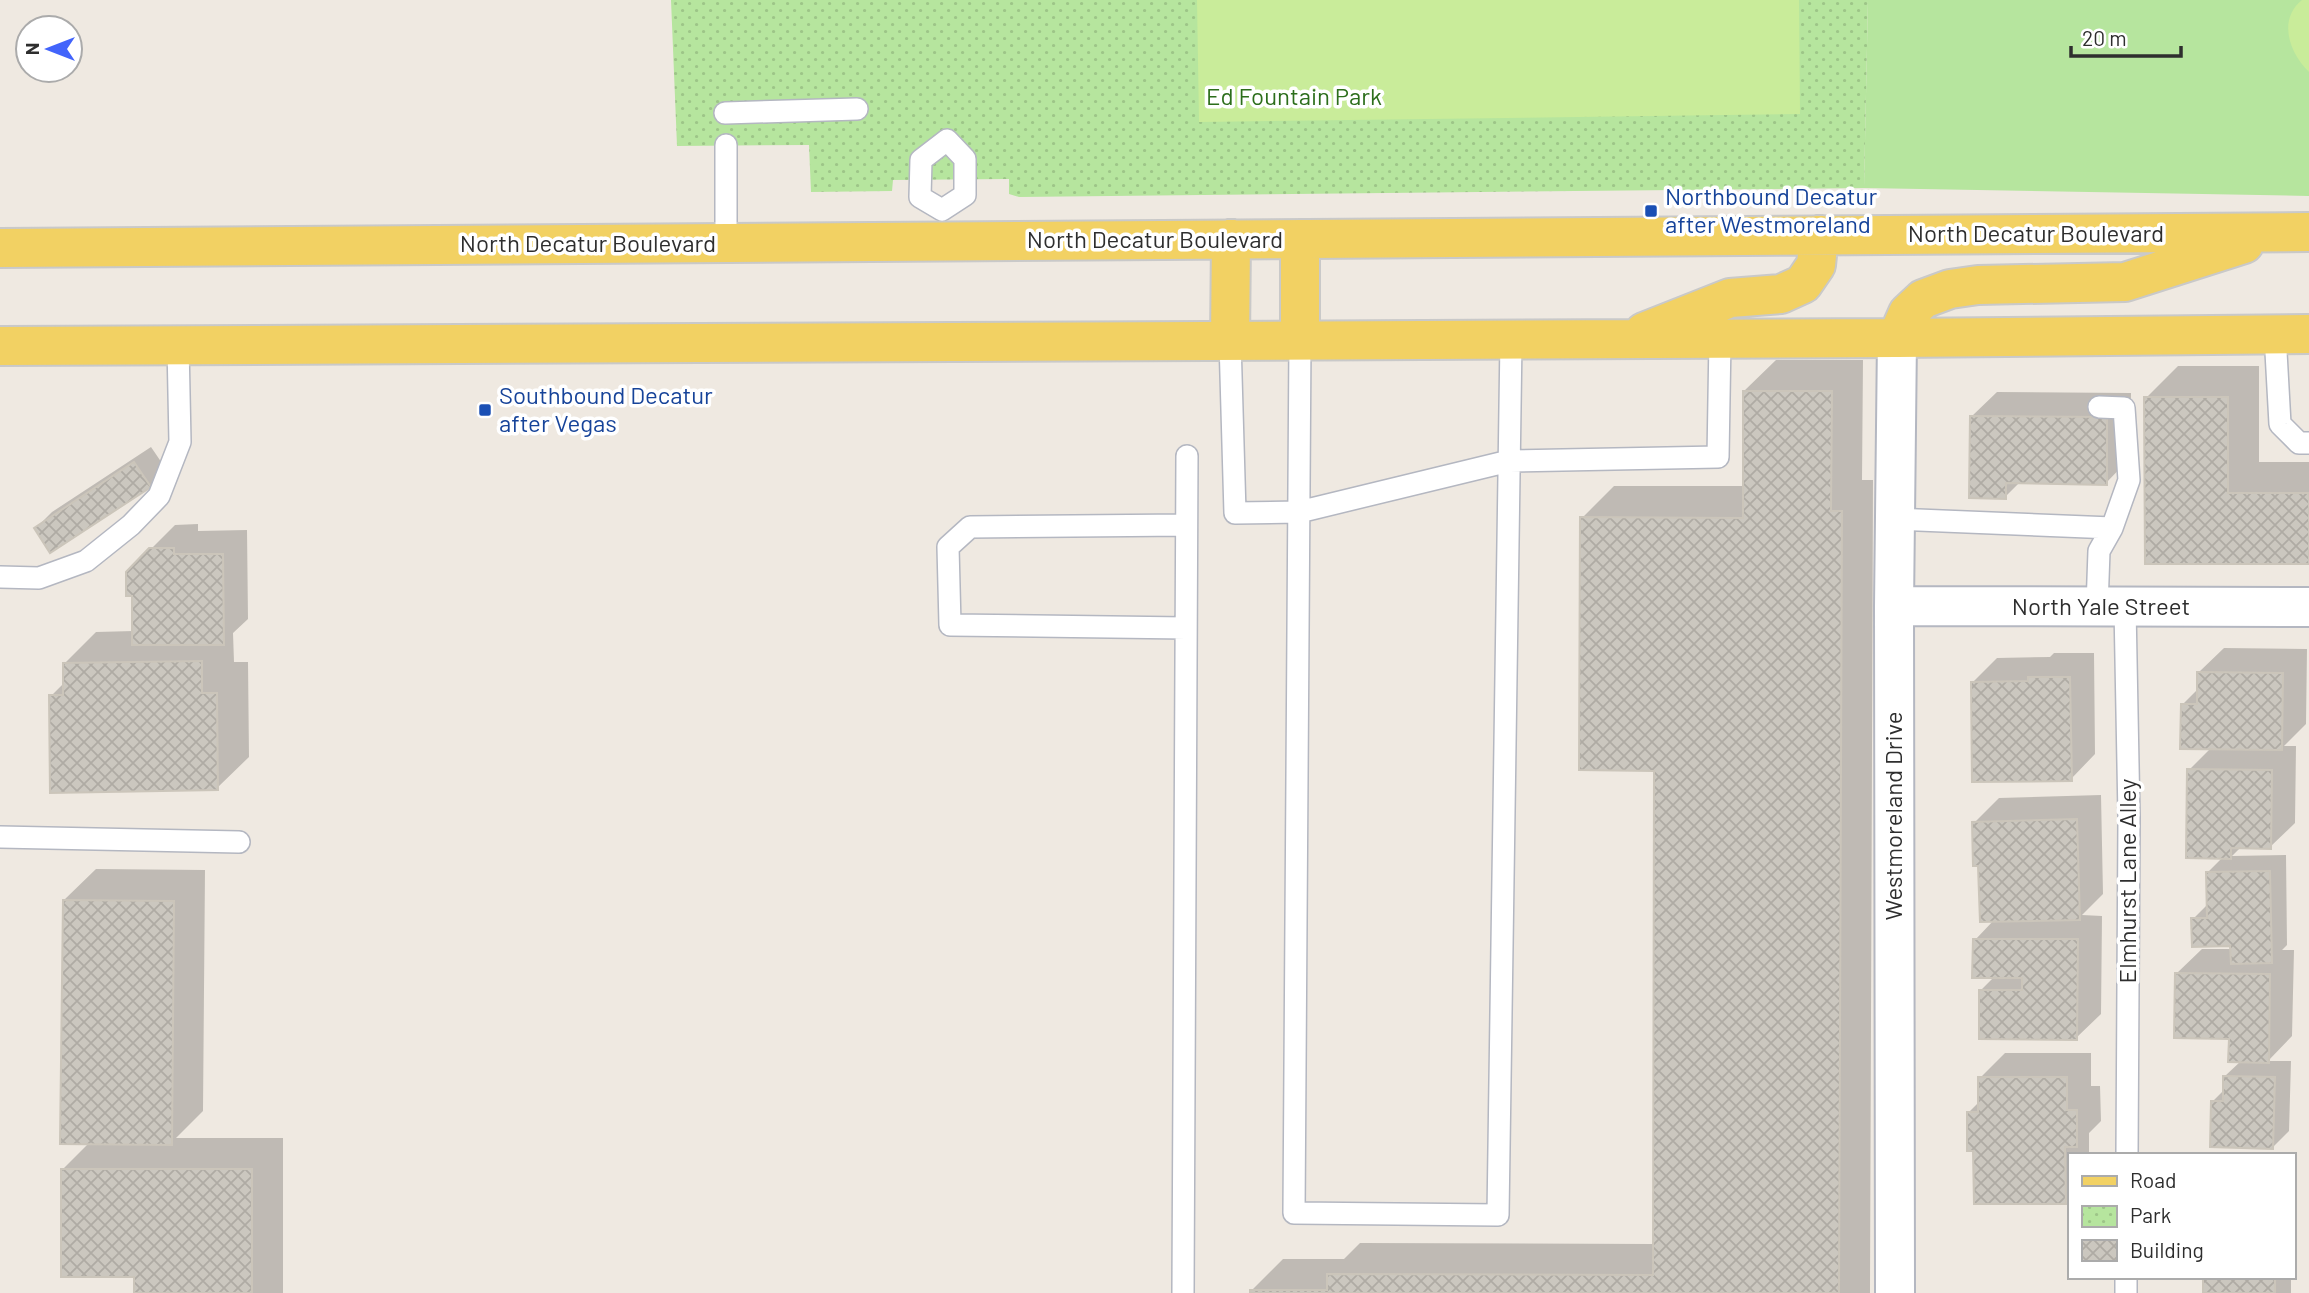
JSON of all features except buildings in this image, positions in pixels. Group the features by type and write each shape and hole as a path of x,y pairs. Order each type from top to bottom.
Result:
{"main road":[{"name":"North Decatur Boulevard","path":"0,248 726,243 942,226 1231,239 2296,232"},
{"path":"1897,338 1908,313 1923,299 1950,289 1978,285 2125,282 2296,232"},
{"path":"1626,340 1730,298 1781,294 1803,284 1816,265 1819,236"},
{"path":"1230,341 1231,239"},
{"path":"1300,239 1300,340"},
{"path":"0,346 1626,340 2292,334"}],"street":[{"name":"Westmoreland Drive","path":"1895,1293 1894,519 1897,338"},
{"name":"North Yale Street","path":"1894,606 2309,607"}],"lane":[{"path":"725,113 857,109"},
{"path":"726,145 726,243"},
{"path":"2292,334 2280,424 2299,443 2309,443"},
{"path":"1230,341 1235,513 1299,512 1509,461 1718,457 1720,339"},
{"path":"1300,340 1294,1213 1498,1216 1511,340"},
{"path":"0,577 39,578 86,561 131,524 159,496 180,442 178,345"},
{"name":"Elmhurst Lane Alley","path":"2099,407 2124,408 2129,480 2112,528 2099,551 2111,607 2129,817 2127,1153"},
{"path":"1183,1293 1187,456"},
{"path":"1894,519 2112,528"},
{"path":"1186,526 970,527 948,547 950,625 1186,628"},
{"path":"0,837 239,842"}],"green space":[{"name":"Ed Fountain Park","path":"671,0 1868,0 1864,188 1019,197 1009,194 1009,179 893,180 892,191 811,192 809,145 677,146"},
{"path":"1197,0 1799,0 1800,114 1199,122"},
{"path":"1868,0 2309,0 2309,196 1864,188"},
{"path":"2302,0 2309,0 2309,72 2296,56 2288,27 2294,8"}],"place":[{"name":"Northbound Decatur after Westmoreland","path":"1651,211"},
{"name":"Southbound Decatur after Vegas","path":"485,410"}]}
